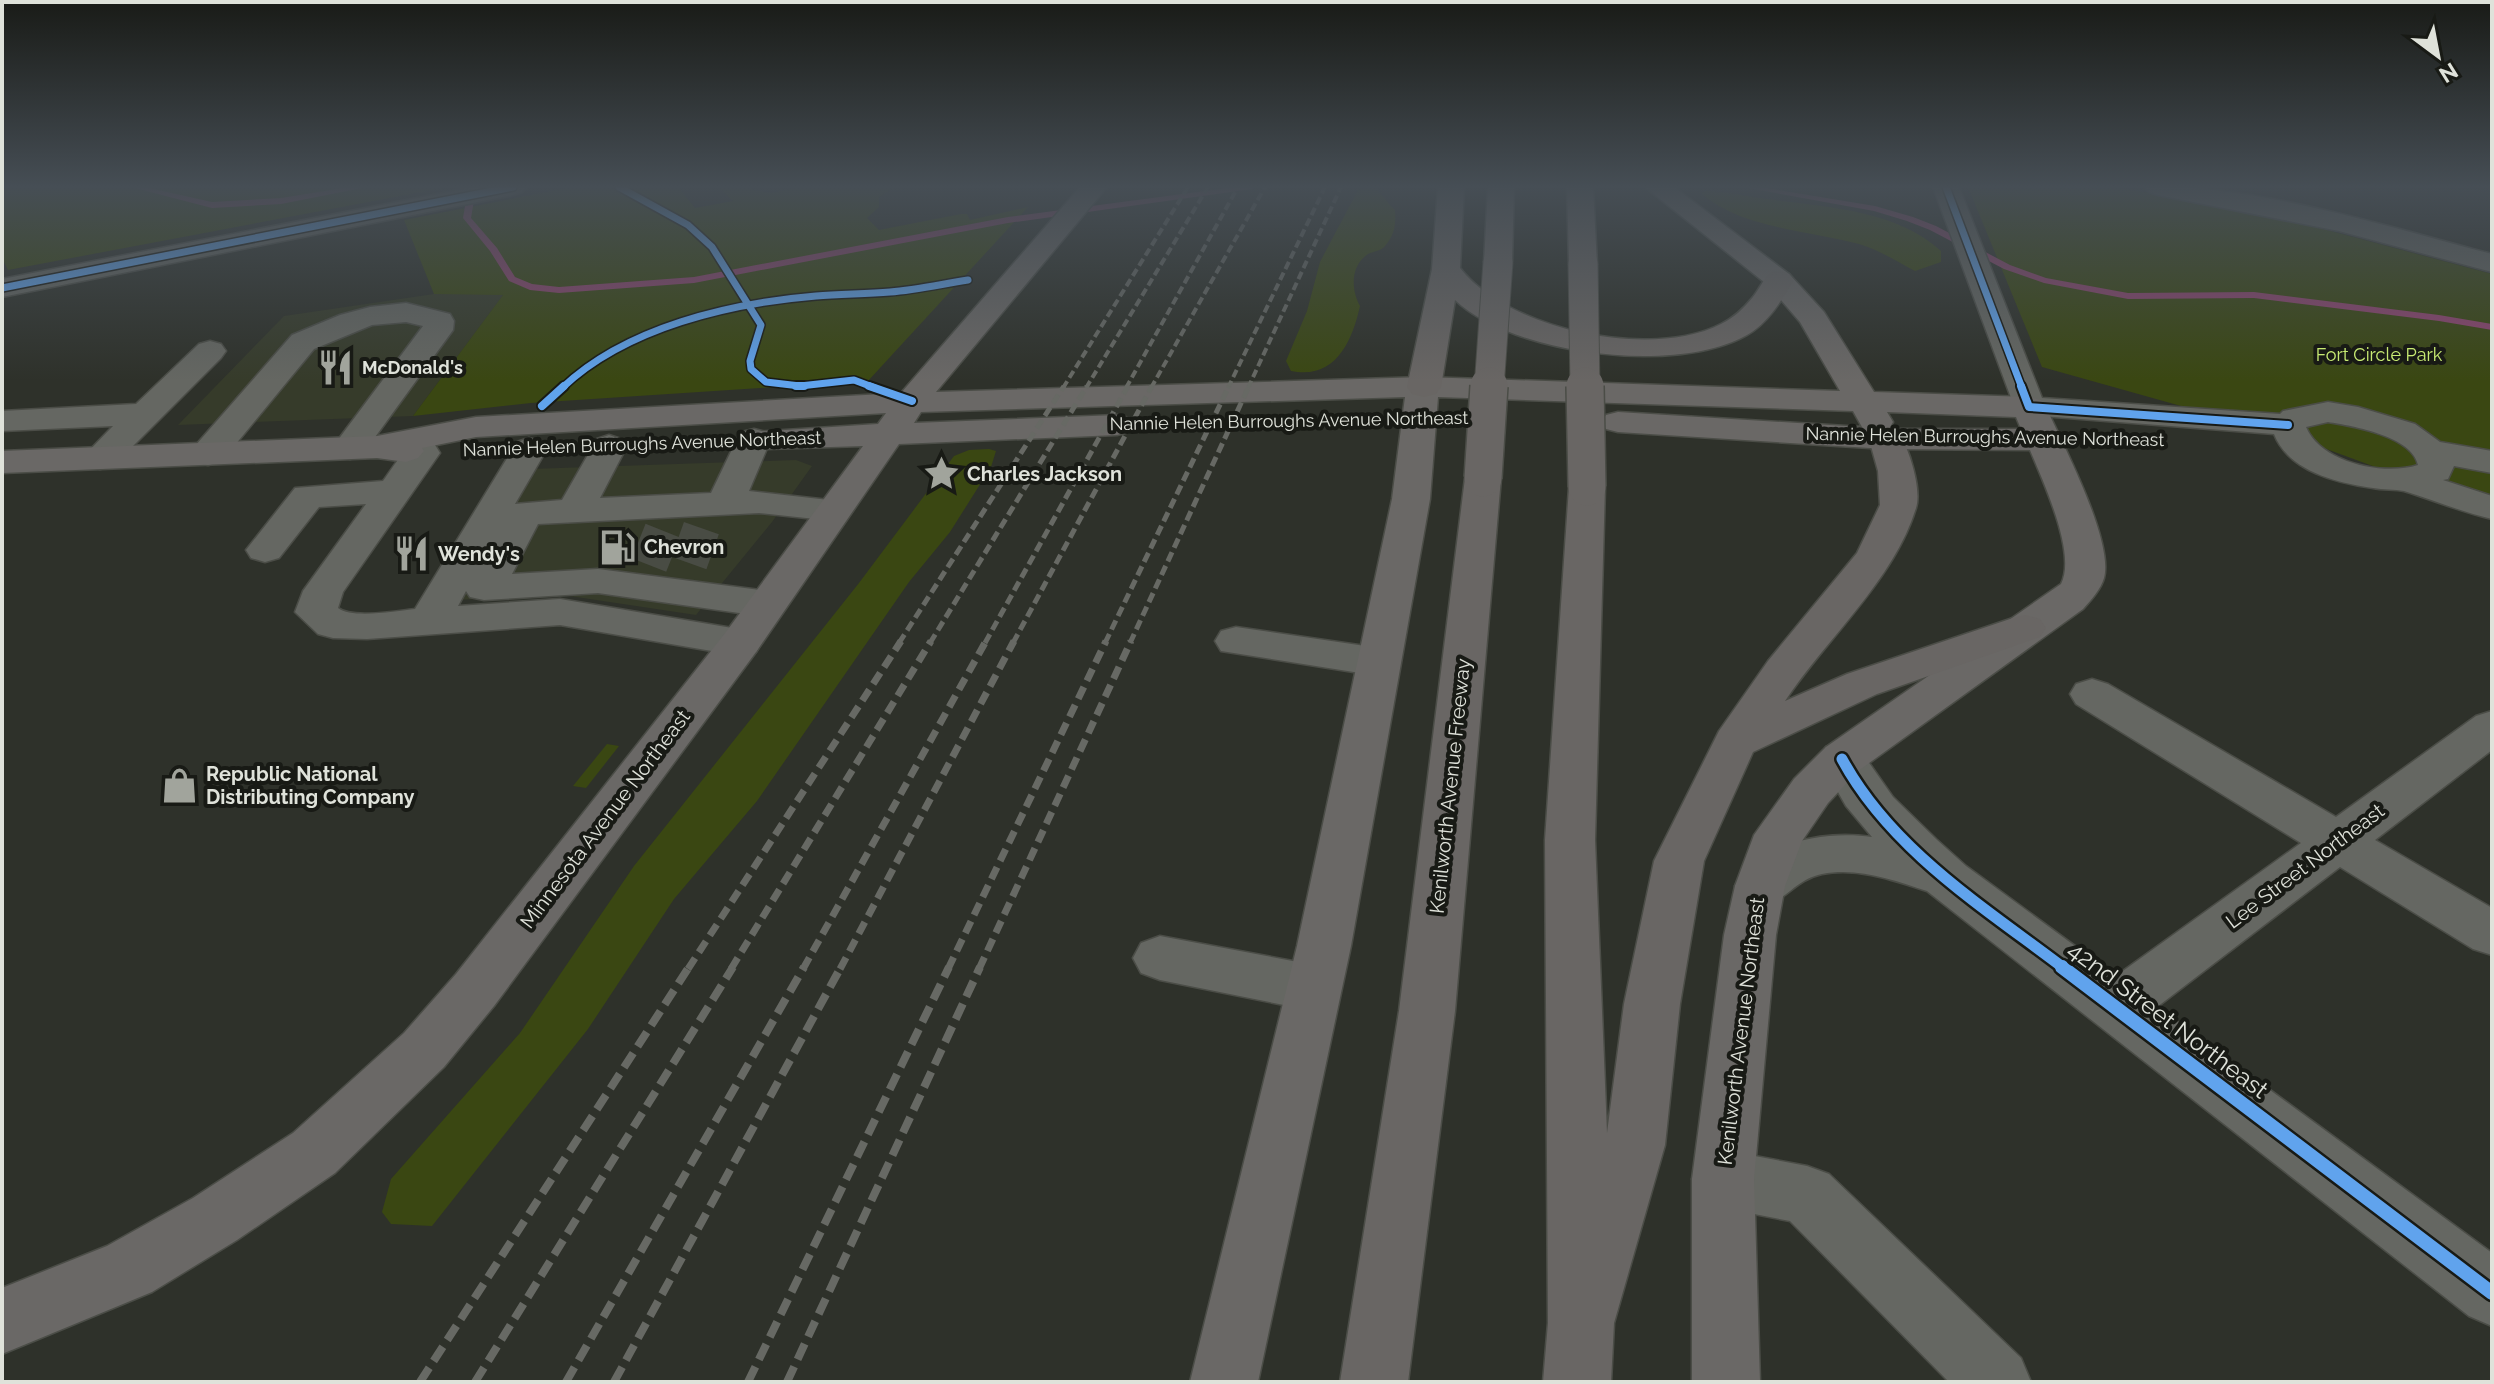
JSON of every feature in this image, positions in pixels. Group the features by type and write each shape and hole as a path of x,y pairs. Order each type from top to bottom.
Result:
{"highway":[{"path":"1421,400 1447,252"},
{"name":"Kenilworth Avenue Freeway","path":"1374,1382 1427,1011 1483,478 1498,252"},
{"path":"1579,1353 1570,840 1587,487 1582,252"},
{"path":"1446,269 1478,304 1527,326 1591,343 1644,347 1700,342 1722,336 1762,308 1779,280"},
{"path":"1579,1353 1635,1145 1652,1004 1679,861 1735,742 1783,671 1875,556 1899,505 1896,471 1886,439"},
{"path":"1735,742 1862,684 2025,628"}],"main road":[{"name":"Minnesota Avenue Northeast","path":"2,1321 129,1269 215,1219 314,1153 424,1050 475,990 754,623 912,401 1038,252"},
{"path":"1742,252 1779,280 1813,318 1886,439"},
{"path":"1224,1382 1314,988 1411,499 1421,400"},
{"name":"Nannie Helen Burroughs Avenue Northeast","path":"363,447 422,453 887,434 1421,400 1667,424 1886,439 2036,424"},
{"name":"Nannie Helen Burroughs Avenue Northeast","path":"2,462 363,447 476,427 912,401 1863,402 2036,424"},
{"name":"Kenilworth Avenue Northeast","path":"1726,1382 1723,1179 1739,1016 1760,886 1779,835 1811,791 1842,759 2069,600 2083,584 2086,568 2065,495 2036,424"}],"street":[{"path":"2,288 185,252"},
{"path":"1971,252 2036,424"},
{"path":"2450,252 2492,263"},
{"path":"208,454 303,342 322,331 364,318 416,313 439,321 438,330 363,447"},
{"path":"100,458 210,351"},
{"path":"2492,462 2425,464 2387,480 2349,472 2315,458 2293,436 2295,418 2309,413 2351,415 2398,429 2425,464 2492,508"},
{"path":"2,421 143,414"},
{"name":"Nannie Helen Burroughs Avenue Northeast","path":"2036,424 2293,436"},
{"path":"695,513 754,439"},
{"path":"575,510 609,446"},
{"path":"428,622 529,449"},
{"path":"422,453 323,591 316,612 333,625 428,622 560,612 754,623"},
{"path":"2425,464 2492,489"},
{"path":"265,550 308,496 394,492"},
{"path":"754,623 666,571 598,581 484,588 525,513 575,510 695,513 759,502 834,510"},
{"path":"1236,641 1379,662"},
{"path":"2092,694 2492,934"},
{"name":"Lee Street Northeast","path":"2117,1006 2492,727"},
{"name":"42nd Street Northeast","path":"1842,759 1855,786 1877,812 1948,880 2492,1293"},
{"path":"1760,886 1793,864 1861,853 1898,860 1948,880"},
{"path":"1160,958 1314,988"},
{"path":"1723,1179 1807,1195 1997,1382"}],"shaded area":[{"path":"434,294 504,294 413,416 178,425 284,316"},
{"path":"796,460 812,466 772,522 696,615 563,595 454,600 531,469"}],"green space":[{"path":"2,252 106,252 8,270"},
{"path":"417,252 987,252 868,381 531,403 413,416 503,295 434,294"},
{"path":"1325,252 1375,252 1362,259 1355,272 1355,293 1360,306 1352,333 1339,355 1319,370 1291,371 1286,361 1307,311"},
{"path":"1877,252 1941,252 1941,262 1915,271"},
{"name":"Fort Circle Park","path":"1995,252 2406,252 2492,274 2492,510 2302,440 2042,367"},
{"path":"969,450 996,451 991,467 950,532 909,582 757,801 674,899 588,1029 432,1226 391,1224 382,1212 391,1179 520,1033 634,866 859,583 954,456"},
{"path":"607,744 619,746 586,788 573,786"}],"waterway":[{"path":"495,252 512,279 530,287 559,290 694,280 843,252"},
{"path":"1978,252 2007,267 2044,280 2128,296 2254,295 2492,327"}],"tunnel":[{"path":"689,563 705,518"},
{"path":"649,565 667,520"}],"railway":[{"path":"1063,388 1148,252"},
{"path":"1086,388 1169,252"},
{"path":"1126,388 1202,252"},
{"path":"1151,388 1228,252"},
{"path":"1228,388 1294,252"},
{"path":"1248,388 1311,252"},
{"path":"899,643 1064,386"},
{"path":"930,643 1087,386"},
{"path":"985,643 1128,386"},
{"path":"1013,643 1152,386"},
{"path":"1105,643 1229,386"},
{"path":"1130,643 1249,386"},
{"path":"688,969 901,641"},
{"path":"731,969 931,641"},
{"path":"803,969 986,641"},
{"path":"840,969 1014,641"},
{"path":"948,969 1106,641"},
{"path":"979,969 1131,641"},
{"path":"420,1382 689,967"},
{"path":"475,1382 733,967"},
{"path":"566,1382 804,967"},
{"path":"614,1382 841,967"},
{"path":"748,1382 949,967"},
{"path":"787,1382 980,967"}],"cycle path":[{"path":"2,288 186,252"},
{"path":"715,252 761,325 750,361 751,369 766,382 800,386 854,380 912,401"},
{"path":"1970,252 2029,407 2288,425"},
{"path":"542,406 567,382 596,362 629,344 699,318 770,302 902,291 968,280"},
{"path":"1842,759 1876,810 1948,880 2492,1293"}],"place":[{"name":"McDonald's","path":"336,368"},
{"name":"Charles Jackson","path":"941,474"},
{"name":"Chevron","path":"618,547"},
{"name":"Wendy's","path":"412,554"},
{"name":"Republic National Distributing Company","path":"180,785"}]}
